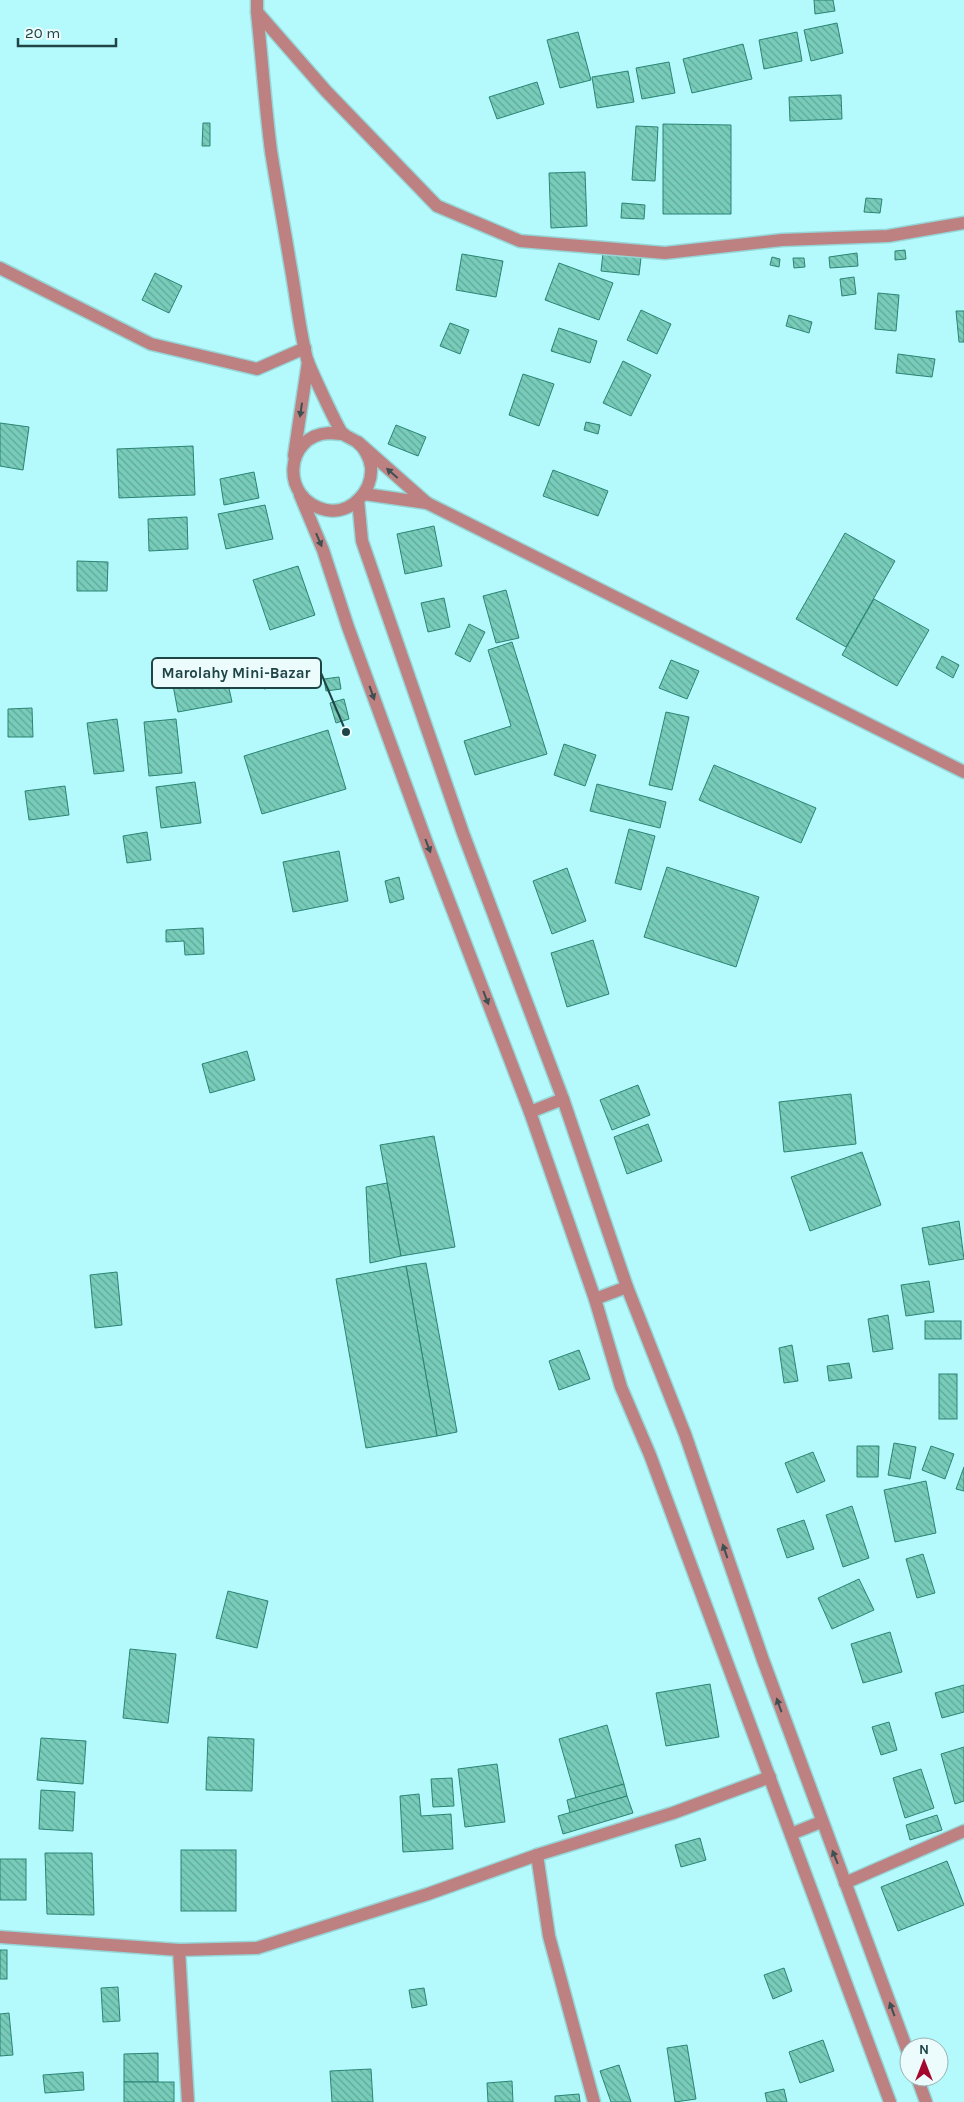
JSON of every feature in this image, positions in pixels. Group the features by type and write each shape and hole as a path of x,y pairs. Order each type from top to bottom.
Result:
{"street":[{"path":"257,6 326,91 437,206 520,241 665,253 782,240 888,236 964,223"},
{"path":"257,6 271,150 305,348 308,362 344,434"},
{"path":"0,268 151,344 257,369 305,348"},
{"path":"308,362 293,464 294,480 323,550 348,627 428,846 530,1112 595,1299 621,1387 650,1455 890,2102"},
{"path":"293,464 300,449 312,438 327,433 344,434 358,442 427,503 964,772"},
{"path":"300,495 313,506 328,510 344,509 361,497 370,481 371,466 367,453 358,442"},
{"path":"361,497 427,503"},
{"path":"361,497 362,541 464,834 563,1098 628,1287 685,1434 821,1822 846,1883 902,2037"},
{"path":"530,1112 563,1098"},
{"path":"595,1299 628,1287"},
{"path":"0,1937 179,1950 257,1948 428,1894 537,1855 672,1813 770,1777"},
{"path":"791,1834 821,1822"},
{"path":"846,1883 964,1831"},
{"path":"537,1855 549,1936 594,2102"},
{"path":"179,1950 188,2102"},
{"path":"921,2087 926,2102"}],"building":[{"path":"814,0 833,0 835,11 815,14"},
{"path":"837,23 843,53 811,61 804,30"},
{"path":"578,32 591,80 560,88 547,40"},
{"path":"797,32 802,61 764,69 759,40"},
{"path":"743,44 752,79 692,93 683,59"},
{"path":"669,62 675,93 642,99 636,68"},
{"path":"628,71 634,102 597,108 592,77"},
{"path":"537,82 544,104 497,119 489,97"},
{"path":"841,95 842,119 790,121 789,97"},
{"path":"203,123 210,123 210,146 202,146"},
{"path":"663,124 731,125 731,214 663,214"},
{"path":"636,126 658,127 655,181 632,180"},
{"path":"585,172 587,226 551,228 549,173"},
{"path":"866,198 882,199 880,213 864,212"},
{"path":"622,203 645,205 644,219 621,218"},
{"path":"905,250 906,259 895,260 895,251"},
{"path":"603,253 641,258 639,275 601,271"},
{"path":"857,253 858,266 830,268 829,257"},
{"path":"462,254 503,261 496,297 456,290"},
{"path":"772,257 780,259 779,267 770,265"},
{"path":"793,258 804,258 805,267 794,268"},
{"path":"559,263 613,283 599,320 545,300"},
{"path":"155,273 182,286 169,313 142,300"},
{"path":"854,277 856,294 842,296 840,279"},
{"path":"878,293 899,295 896,331 875,329"},
{"path":"641,310 671,324 657,354 627,340"},
{"path":"956,311 964,311 964,342 959,342"},
{"path":"789,315 812,322 809,333 786,326"},
{"path":"450,323 469,330 460,354 440,346"},
{"path":"559,328 597,341 590,363 551,351"},
{"path":"898,354 935,359 932,377 896,373"},
{"path":"623,361 651,375 631,416 603,403"},
{"path":"523,374 554,384 539,426 509,415"},
{"path":"586,422 600,425 598,434 584,430"},
{"path":"0,423 29,427 23,470 0,466"},
{"path":"396,425 426,437 418,456 388,444"},
{"path":"193,446 195,495 119,498 117,449"},
{"path":"553,470 608,491 598,516 543,496"},
{"path":"254,472 259,498 224,505 220,479"},
{"path":"265,505 273,539 226,549 218,514"},
{"path":"187,517 188,549 149,551 148,519"},
{"path":"434,526 442,566 405,574 397,534"},
{"path":"845,533 895,561 846,647 796,619"},
{"path":"77,561 108,562 107,591 77,591"},
{"path":"298,566 315,615 270,630 253,580"},
{"path":"506,590 519,638 496,643 483,596"},
{"path":"444,598 450,627 428,632 421,603"},
{"path":"874,599 929,630 897,686 842,655"},
{"path":"469,624 485,632 470,662 455,654"},
{"path":"512,642 547,754 475,775 464,741 511,726 488,650"},
{"path":"942,656 959,665 953,678 936,668"},
{"path":"671,660 699,671 687,699 659,688"},
{"path":"278,662 283,685 264,689 259,665"},
{"path":"225,670 232,702 178,712 172,680"},
{"path":"339,677 341,689 326,691 324,679"},
{"path":"344,699 349,719 336,723 330,703"},
{"path":"32,708 33,737 8,737 8,709"},
{"path":"666,712 689,717 672,790 649,785"},
{"path":"117,719 124,771 94,774 87,723"},
{"path":"176,719 182,773 149,776 144,722"},
{"path":"328,730 346,789 262,814 244,756"},
{"path":"564,744 596,755 585,786 554,775"},
{"path":"714,765 816,808 801,843 699,800"},
{"path":"195,782 201,823 161,828 156,787"},
{"path":"597,784 666,802 660,828 590,811"},
{"path":"65,786 69,815 29,820 25,791"},
{"path":"629,829 655,836 641,890 615,883"},
{"path":"147,832 151,860 127,863 123,836"},
{"path":"339,851 348,901 293,912 283,862"},
{"path":"667,867 759,897 736,967 644,937"},
{"path":"567,868 586,921 552,934 533,881"},
{"path":"399,877 404,899 390,903 385,881"},
{"path":"203,928 204,954 185,955 184,941 166,942 166,930"},
{"path":"593,940 609,994 567,1007 551,953"},
{"path":"247,1051 255,1080 210,1093 202,1064"},
{"path":"638,1085 650,1115 612,1130 600,1100"},
{"path":"851,1094 856,1144 784,1152 779,1102"},
{"path":"648,1124 662,1161 627,1174 614,1137"},
{"path":"434,1136 455,1247 401,1256 380,1145"},
{"path":"862,1152 881,1205 810,1231 791,1177"},
{"path":"387,1183 401,1256 370,1263 366,1187"},
{"path":"959,1221 964,1259 929,1265 922,1228"},
{"path":"426,1263 457,1432 437,1436 406,1266"},
{"path":"406,1266 437,1436 366,1448 336,1279"},
{"path":"117,1272 122,1325 95,1328 90,1275"},
{"path":"929,1281 934,1312 906,1316 901,1285"},
{"path":"888,1315 893,1349 873,1352 868,1319"},
{"path":"925,1321 961,1321 961,1339 925,1339"},
{"path":"792,1345 798,1381 784,1383 779,1348"},
{"path":"579,1350 590,1379 559,1390 549,1361"},
{"path":"849,1363 852,1378 829,1381 827,1366"},
{"path":"939,1374 957,1374 957,1419 939,1419"},
{"path":"894,1443 916,1447 910,1479 888,1475"},
{"path":"857,1446 879,1446 878,1477 857,1477"},
{"path":"931,1446 954,1454 945,1479 922,1470"},
{"path":"813,1452 825,1481 797,1493 785,1463"},
{"path":"964,1467 964,1491 956,1489"},
{"path":"926,1481 936,1533 895,1542 884,1490"},
{"path":"852,1506 869,1558 843,1567 826,1515"},
{"path":"804,1520 814,1549 787,1558 777,1529"},
{"path":"923,1554 935,1593 917,1598 906,1559"},
{"path":"859,1579 874,1610 832,1629 818,1598"},
{"path":"228,1591 268,1601 257,1648 216,1638"},
{"path":"890,1632 902,1672 863,1683 851,1644"},
{"path":"130,1649 176,1654 168,1723 123,1718"},
{"path":"710,1684 719,1737 666,1746 656,1693"},
{"path":"964,1685 964,1712 942,1718 935,1693"},
{"path":"889,1722 897,1750 881,1755 872,1727"},
{"path":"607,1725 624,1784 576,1798 559,1739"},
{"path":"208,1737 254,1739 252,1791 206,1790"},
{"path":"41,1738 86,1741 83,1784 37,1780"},
{"path":"964,1747 964,1801 955,1804 941,1754"},
{"path":"497,1764 505,1822 465,1827 458,1769"},
{"path":"921,1769 934,1808 905,1818 893,1778"},
{"path":"452,1778 454,1806 433,1807 431,1779"},
{"path":"624,1784 627,1796 570,1813 567,1800"},
{"path":"41,1790 75,1792 73,1831 39,1829"},
{"path":"419,1794 421,1816 451,1814 453,1849 403,1852 400,1796"},
{"path":"627,1796 633,1813 563,1834 558,1816"},
{"path":"937,1815 942,1830 910,1840 906,1825"},
{"path":"700,1838 706,1860 681,1867 675,1845"},
{"path":"181,1850 236,1850 236,1911 181,1911"},
{"path":"45,1853 92,1853 94,1915 47,1914"},
{"path":"0,1859 26,1859 26,1900 0,1900"},
{"path":"947,1861 964,1905 898,1931 881,1887"},
{"path":"0,1950 7,1950 7,1979 0,1979"},
{"path":"784,1968 792,1991 773,1999 764,1975"},
{"path":"118,1987 120,2021 103,2022 101,1988"},
{"path":"424,1988 427,2005 412,2008 409,1990"},
{"path":"9,2013 13,2055 0,2056 0,2014"},
{"path":"823,2040 834,2071 800,2083 789,2052"},
{"path":"687,2045 696,2099 675,2102 667,2048"},
{"path":"158,2053 158,2082 124,2082 124,2054"},
{"path":"619,2065 631,2102 611,2102 600,2071"},
{"path":"371,2069 373,2102 332,2102 330,2071"},
{"path":"83,2072 84,2090 45,2093 43,2075"},
{"path":"512,2081 513,2102 488,2102 487,2083"},
{"path":"124,2082 174,2082 174,2102 124,2102"},
{"path":"784,2089 787,2102 767,2102 765,2093"},
{"path":"579,2094 580,2102 555,2102 555,2096"}],"place":[{"name":"Marolahy Mini-Bazar","path":"346,732"}]}
